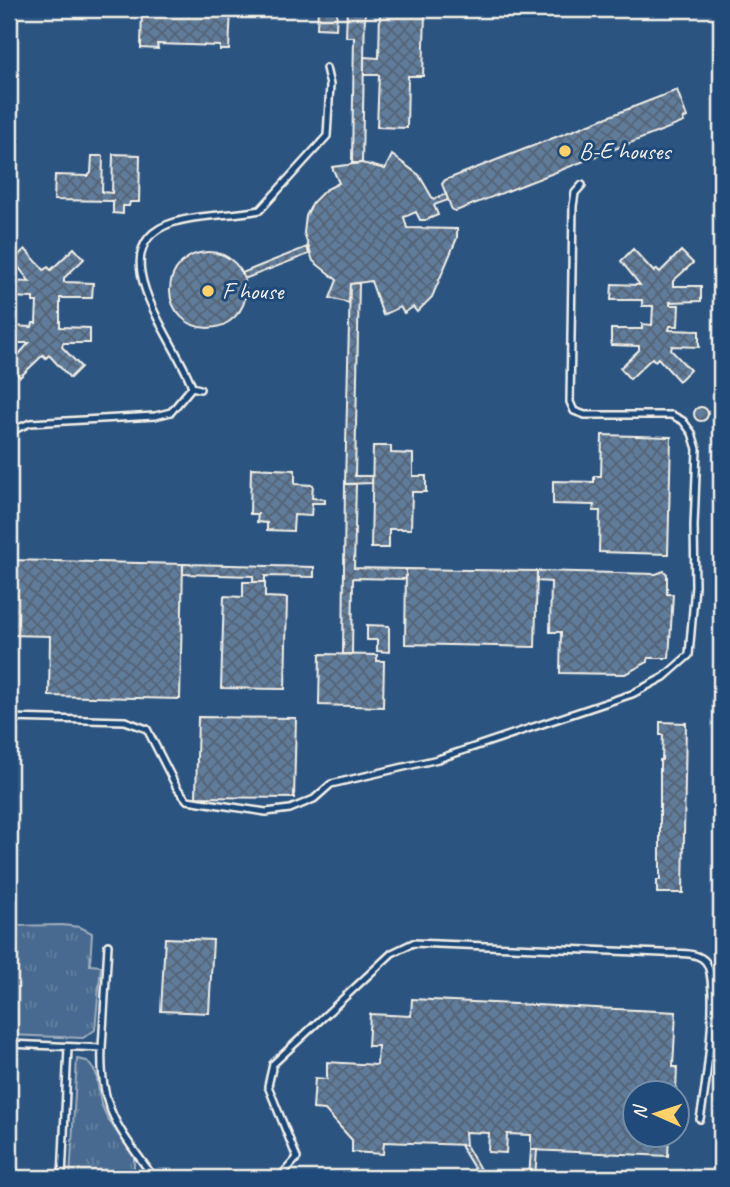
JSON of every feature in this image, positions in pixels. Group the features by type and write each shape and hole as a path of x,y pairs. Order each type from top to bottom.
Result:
{"lane":[{"path":"192,387 179,356 153,312 141,273 143,248 151,235 174,222 260,210 327,135 330,85 326,68"},
{"path":"9,718 125,722 147,729 177,788 187,800 266,812 302,804 331,785 438,759 611,702 663,677 689,655 695,586 697,449 692,433 683,421 672,415 585,415 574,411 570,402 573,206 575,193 582,186"},
{"path":"192,387 200,388"},
{"path":"9,432 30,423 155,416 171,412 192,387"},
{"path":"279,1178 297,1158 268,1086 274,1064 392,953 413,943 662,953 696,955 704,959 712,975 707,1080 700,1119"},
{"path":"108,945 101,1079 105,1100 115,1121 154,1178"},
{"path":"9,1044 103,1048"},
{"path":"62,1178 68,1047"}],"green space":[{"path":"9,926 80,927 92,933 90,965 101,966 95,1030 83,1038 9,1035"},
{"path":"77,1059 87,1061 96,1073 101,1104 134,1157 134,1168 128,1178 70,1178"}],"building":[{"path":"142,9 231,9 229,50 220,50 220,46 157,44 158,49 141,48"},
{"path":"318,9 337,9 336,29 317,28"},
{"path":"347,9 365,9 362,163 352,163 354,37 346,37"},
{"path":"380,11 425,13 423,76 408,76 407,128 377,127 379,75 364,75 364,57 379,58"},
{"name":"B-E houses","path":"677,90 687,117 683,119 684,122 456,211 452,210 442,184 445,180"},
{"path":"113,154 140,155 139,202 130,202 129,206 123,206 123,214 113,213 113,201 54,200 55,175 88,176 91,173 92,156 103,156 102,192 112,193"},
{"path":"392,155 419,175 433,199 446,194 448,200 434,205 438,215 426,220 420,220 416,212 404,217 407,228 457,229 457,238 432,297 417,312 413,307 404,313 400,307 383,315 371,281 350,284 349,303 330,298 337,280 313,261 304,233 306,216 313,202 325,190 339,183 332,167 362,163 385,169"},
{"path":"307,247 309,254 244,279 242,273"},
{"path":"74,248 84,259 64,278 64,282 93,283 92,298 60,298 60,327 90,328 90,343 63,343 62,347 81,367 70,378 49,355 46,358 43,355 20,377 9,365 29,343 9,343 9,326 32,327 33,323 36,323 37,302 33,302 33,298 9,297 9,281 30,282 13,260 25,249 44,270 48,267 51,270"},
{"path":"633,249 654,272 657,269 660,272 681,251 693,263 673,281 673,286 701,286 701,301 670,302 670,305 679,305 678,326 670,326 669,330 699,331 699,347 672,346 671,350 690,370 679,381 658,358 655,361 652,358 630,379 620,368 639,350 639,346 611,345 611,329 642,329 642,324 652,325 653,306 642,306 642,300 611,300 612,284 640,285 621,261"},
{"name":"F house","path":"208,252 223,255 235,263 243,275 246,290 243,305 235,317 223,325 208,328 193,325 181,317 173,305 170,290 173,275 181,263 193,255"},
{"path":"359,283 355,476 373,476 372,483 345,484 350,284"},
{"path":"701,407 706,409 706,419 701,421 696,419 694,414 696,409"},
{"path":"602,435 671,437 668,554 599,552 600,511 593,511 594,505 553,504 553,481 594,482 594,476 601,476"},
{"path":"373,446 391,446 391,453 413,454 413,476 426,476 426,492 412,492 411,529 389,529 389,548 371,548"},
{"path":"251,468 295,470 295,484 313,485 312,498 325,499 325,503 312,503 311,516 294,515 293,531 267,530 267,523 257,522 258,514 250,514"},
{"path":"345,484 356,484 354,568 406,569 406,579 353,578 352,654 343,654"},
{"path":"9,560 183,564 180,699 49,696 50,636 9,635"},
{"path":"183,564 314,567 314,577 265,576 265,582 253,582 253,576 183,574"},
{"path":"406,569 537,571 535,647 405,644"},
{"path":"537,571 656,574 664,571 667,574 667,594 673,594 669,658 648,658 648,662 625,674 560,673 561,632 550,632 551,582 537,581"},
{"path":"243,582 265,582 265,597 287,598 285,689 221,688 224,596 243,597"},
{"path":"367,625 389,626 389,652 377,651 377,640 367,640"},
{"path":"320,654 377,655 377,661 384,661 383,707 319,705"},
{"path":"198,717 296,718 294,798 196,797"},
{"path":"660,722 686,723 683,893 657,893 657,880 660,880 660,760 663,735 660,735"},
{"path":"165,938 213,940 209,1013 161,1011"},
{"path":"412,999 676,1012 673,1067 677,1067 677,1078 622,1078 622,1148 668,1148 668,1156 531,1150 531,1135 507,1134 506,1153 488,1152 489,1133 465,1132 466,1145 384,1142 383,1154 352,1152 352,1140 325,1110 313,1109 315,1078 327,1079 327,1062 377,1065 378,1046 368,1046 370,1014 411,1016"},
{"path":"460,1145 466,1145 485,1178 480,1178"},
{"path":"531,1150 537,1150 535,1178 529,1178"}],"place":[{"name":"B-E houses","path":"565,151"},
{"name":"F house","path":"208,291"}]}
